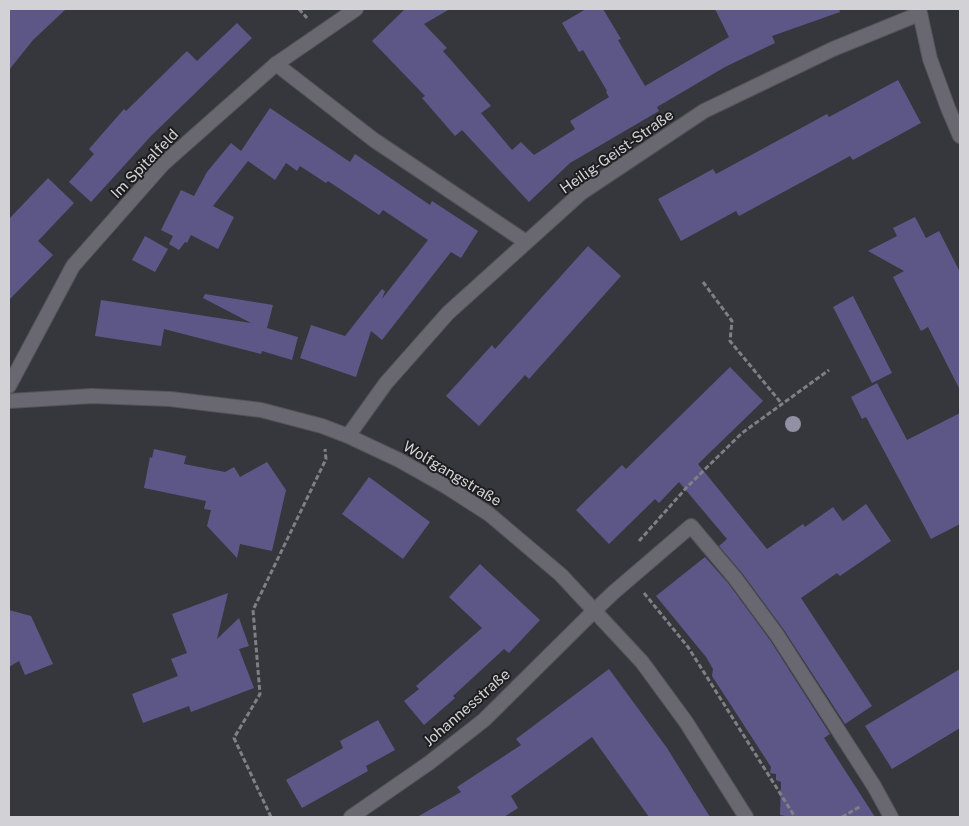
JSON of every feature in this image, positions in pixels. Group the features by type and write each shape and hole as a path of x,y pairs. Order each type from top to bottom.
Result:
{"street":[{"name":"Im Spitalfeld","path":"9,386 73,266 163,164 276,64 356,9"},
{"path":"919,11 930,60 960,136"},
{"name":"Heilig-Geist-Straße","path":"348,436 386,383 448,313 581,193 704,111 833,49 919,11"},
{"path":"276,64 374,140 526,242"},
{"name":"Wolfgangstraße","path":"9,401 92,396 170,399 261,410 322,426 348,436 399,460 447,487 489,514 562,575 642,662 686,722 746,817"},
{"name":"Johannesstraße","path":"351,817 429,763 484,720 594,611 691,526 736,578 777,635 874,786 891,817"}],"path":[{"path":"703,282 732,321 730,341 782,404"},
{"path":"636,544 688,486 742,433 829,370"},
{"path":"271,817 234,738 260,694 253,610 326,459 322,426"},
{"path":"632,576 688,647 795,817"}],"building":[{"path":"9,9 66,9 33,40 9,70"},
{"path":"405,9 450,9 424,24 447,48 443,51 491,106 481,113 512,150 521,142 534,155 575,129 570,121 609,97 583,50 579,52 562,23 586,9 603,9 621,39 618,40 645,86 729,37 715,9 839,9 840,12 772,36 775,43 725,67 657,107 659,111 570,163 529,202 462,130 455,136 422,98 425,96 372,41"},
{"path":"237,23 252,38 151,136 91,202 69,182 94,154 89,149 124,109 126,111 187,51 197,61"},
{"path":"898,80 921,123 853,160 850,156 739,216 736,211 681,241 658,199 713,169 716,174 827,114 829,117"},
{"path":"270,108 350,162 355,154 430,205 432,201 478,231 461,258 451,252 382,340 371,331 356,377 300,358 311,325 345,336 382,289 385,291 382,299 428,240 383,210 379,215 328,181 326,183 300,166 297,171 286,163 275,180 248,161 213,206 234,217 218,249 191,235 187,243 185,242 179,250 169,244 173,236 161,230 181,190 194,196 207,172 231,143 241,151"},
{"path":"48,178 74,203 38,241 53,255 9,300 9,219"},
{"path":"915,217 926,238 939,231 960,272 960,390 928,327 921,331 893,277 904,271 868,251 897,236 893,228"},
{"path":"145,236 168,249 155,272 132,260"},
{"path":"588,246 621,276 529,379 525,375 479,426 446,396 492,345 495,349"},
{"path":"205,294 273,305 267,328 298,337 292,360 262,351 261,354 164,329 161,346 95,336 101,300 251,323 203,298"},
{"path":"853,296 892,373 872,383 833,307"},
{"path":"730,367 763,401 698,464 767,549 803,524 805,527 833,507 843,521 866,504 891,541 840,576 837,573 801,598 872,706 845,724 784,630 742,573 719,546 727,539 679,482 659,503 655,499 609,544 576,510 622,465 626,469"},
{"path":"877,383 907,440 960,413 960,524 931,539 866,417 862,419 851,397"},
{"path":"154,449 186,456 184,464 225,472 234,467 240,477 267,462 286,490 272,551 240,544 237,558 207,526 211,510 204,509 206,501 144,488 150,457 152,458"},
{"path":"369,477 430,522 403,559 342,514"},
{"path":"705,557 728,583 770,640 830,734 824,738 875,817 790,817 780,815 781,782 776,780 776,774 770,773 771,767 712,676 713,669 706,657 656,596"},
{"path":"480,564 540,620 509,653 504,649 453,696 455,698 424,725 404,701 419,689 416,686 482,628 449,597"},
{"path":"228,593 217,639 239,618 249,646 239,649 254,688 191,712 189,706 143,723 132,694 178,676 171,659 187,653 172,614"},
{"path":"9,610 31,616 53,664 25,675 19,661 9,667"},
{"path":"609,669 667,748 710,817 649,817 592,737 511,796 518,808 504,817 417,817 461,792 457,787 521,745 516,739"},
{"path":"960,669 960,728 892,769 865,726"},
{"path":"378,720 395,750 366,766 368,771 302,808 286,780 343,748 340,741"}]}
